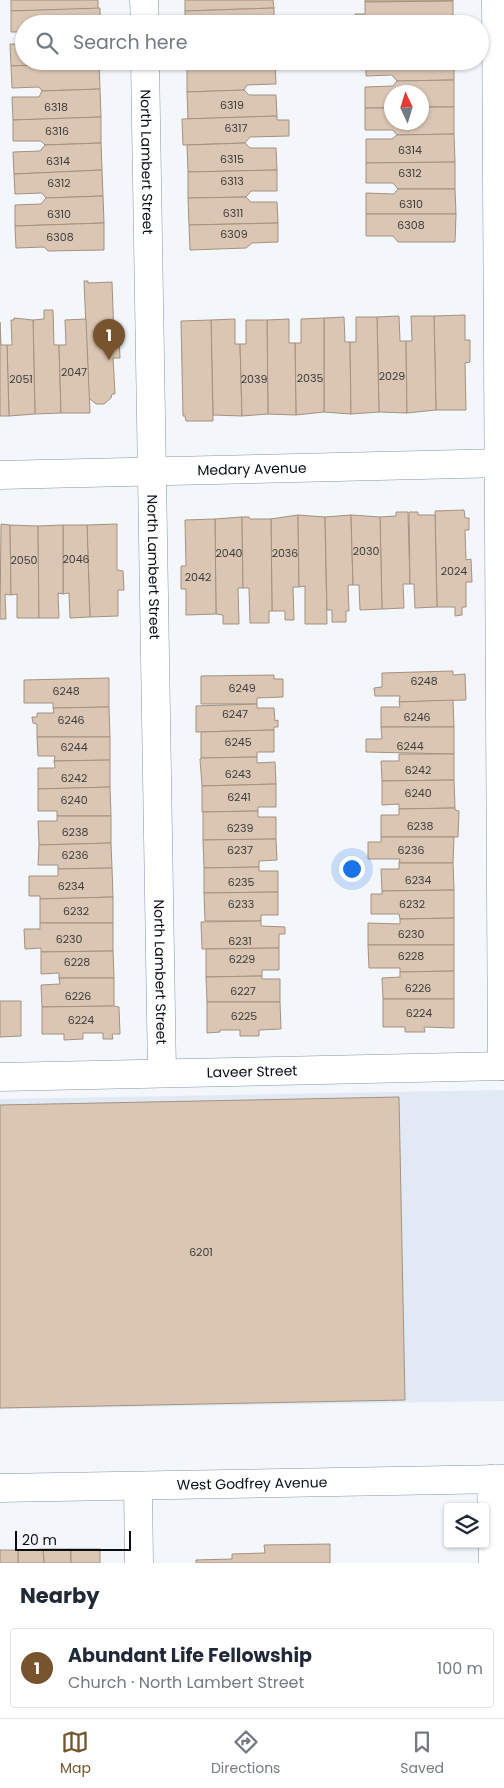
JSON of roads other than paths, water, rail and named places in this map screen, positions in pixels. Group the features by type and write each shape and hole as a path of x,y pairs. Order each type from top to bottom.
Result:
{"street":[{"path":"144,0 145,15"},
{"path":"496,0 501,463 503,1066"},
{"name":"North Lambert Street","path":"145,70 162,1073"},
{"name":"Medary Avenue","path":"0,475 153,473 501,463"},
{"name":"Laveer Street","path":"0,1077 503,1066"},
{"path":"492,1563 498,1479"},
{"name":"West Godfrey Avenue","path":"0,1488 498,1479"},
{"path":"138,1487 139,1563"}],"place":[{"name":"Abundant Life Fellowship","path":"109,360"}]}
